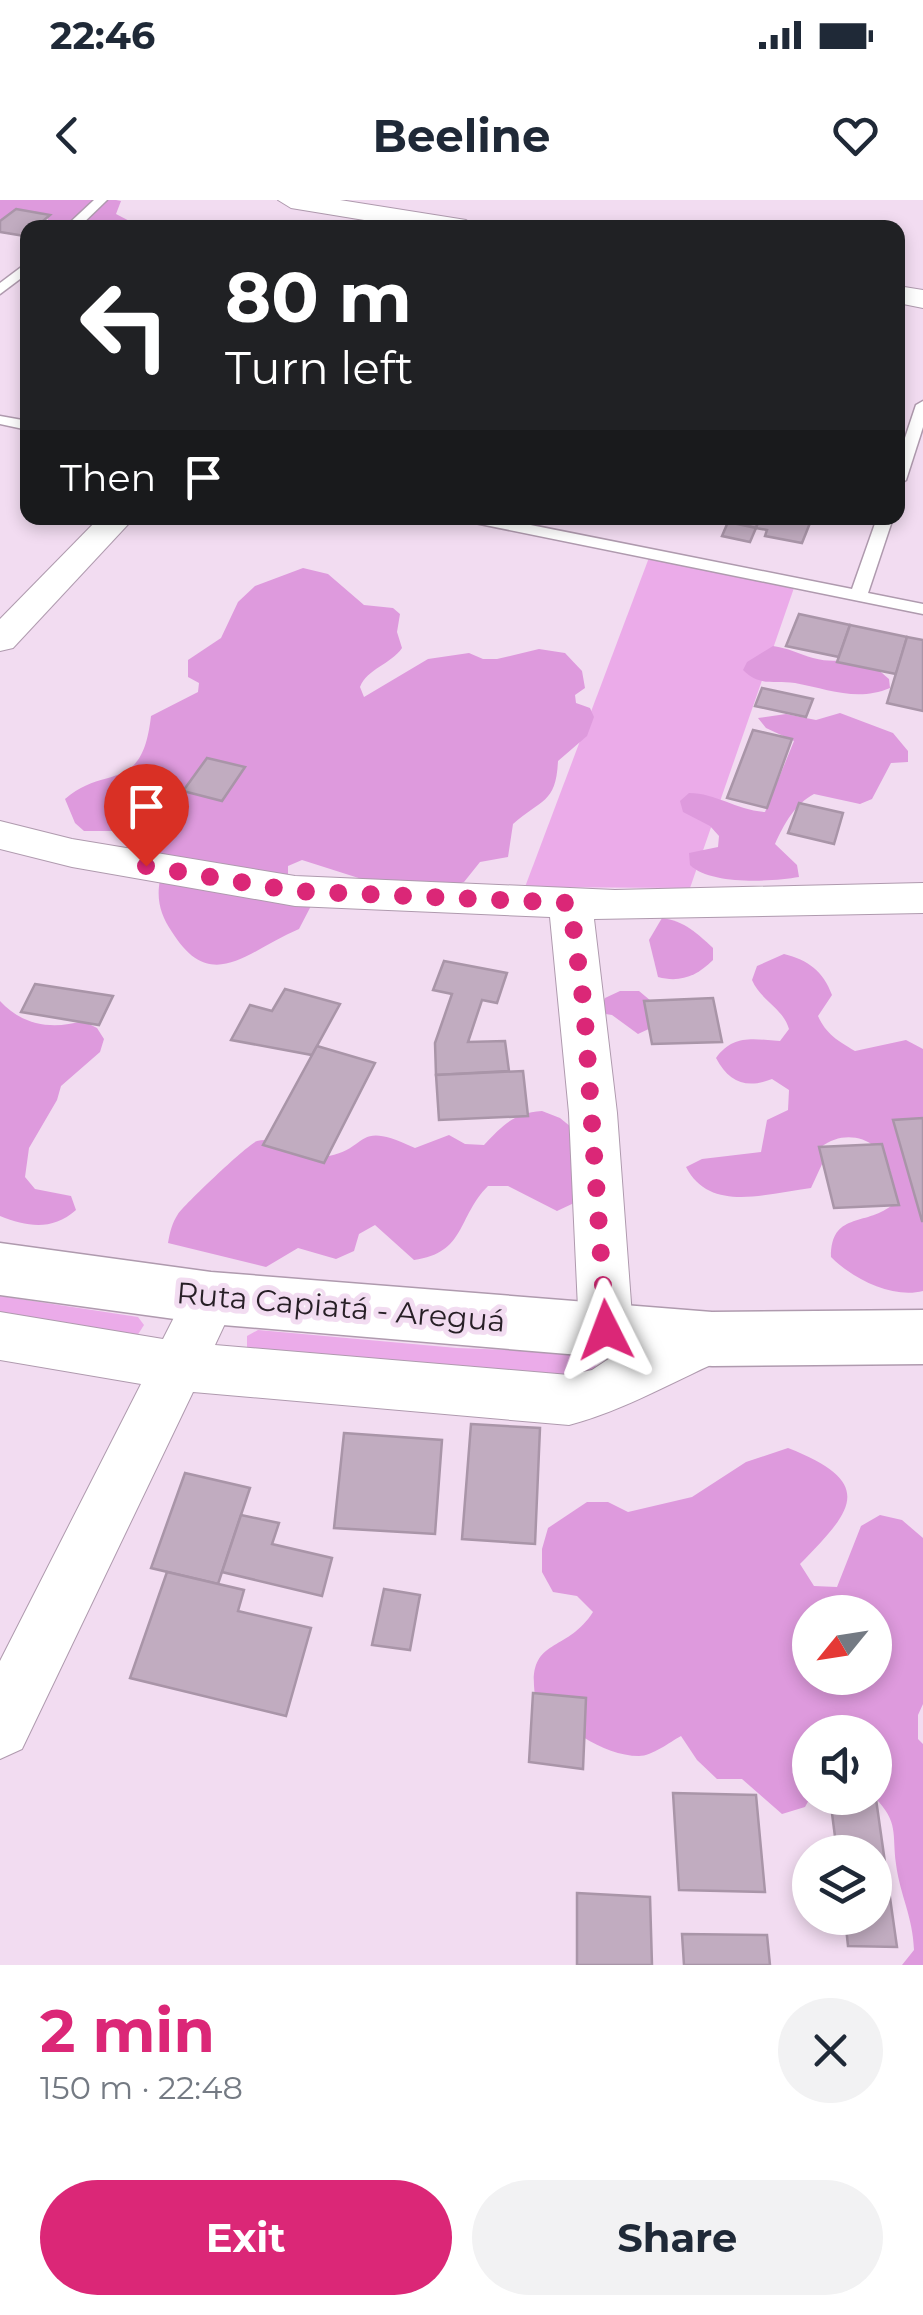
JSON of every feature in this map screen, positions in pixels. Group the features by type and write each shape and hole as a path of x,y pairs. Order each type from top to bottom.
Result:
{"main road":[{"name":"Ruta Capiatá - Areguá","path":"0,1269 211,1298 712,1338 923,1337"}],"street":[{"path":"291,200 407,215"},
{"path":"0,640 110,525"},
{"path":"0,835 72,853 294,891 570,903 923,898"},
{"path":"570,903 584,1006 606,1330"},
{"path":"0,1727 211,1298"},
{"path":"0,1336 178,1366 569,1400 605,1391 632,1373 712,1338"}],"lane":[{"path":"79,220 101,200"},
{"path":"0,290 20,273"},
{"path":"905,459 923,405"},
{"path":"509,525 923,609"},
{"path":"858,596 882,525"}],"shaded area":[{"path":"0,200 116,200 121,201 116,214 128,220 48,220 29,213 0,220"},
{"path":"650,555 795,585 690,888 525,887"},
{"path":"303,568 328,574 364,605 393,608 400,614 397,632 402,648 363,681 360,687 364,697 428,659 469,653 497,659 539,649 565,653 582,671 585,688 575,695 576,703 590,708 594,717 587,736 558,761 550,793 513,824 508,857 480,862 464,882 449,887 368,881 302,860 288,866 288,877 312,904 299,929 247,956 216,965 187,951 172,932 159,901 160,880 139,853 139,840 132,831 84,831 75,823 65,799 80,788 131,768 140,758 151,716 198,692 199,683 188,677 188,660 221,638 238,602 255,586"},
{"path":"773,646 813,658 868,664 889,679 890,688 866,694 842,693 795,683 761,681 743,670 747,662"},
{"path":"840,713 893,733 908,751 908,762 891,763 872,799 860,804 814,794 796,809 775,844 797,865 799,877 726,879 690,865 689,853 718,847 719,836 710,826 683,812 680,801 689,793 765,812 794,741 766,728 758,718 786,714 816,720"},
{"path":"662,918 684,925 701,937 713,948 713,960 688,977 658,977 649,940"},
{"path":"784,954 807,963 824,979 832,995 818,1016 838,1040 855,1051 906,1040 923,1049 923,1291 887,1290 850,1273 831,1257 833,1243 843,1226 891,1206 887,1161 863,1140 842,1138 821,1147 823,1162 811,1188 759,1196 725,1196 710,1191 696,1182 686,1167 702,1159 761,1152 767,1120 788,1110 789,1090 772,1079 740,1082 716,1058 737,1042 780,1041 789,1029 752,980 757,966"},
{"path":"620,991 639,991 651,1001 653,1027 638,1034 612,1015 599,1013 605,998"},
{"path":"0,1001 18,1016 38,1023 83,1021 97,1028 104,1039 100,1052 61,1086 29,1148 25,1177 35,1189 71,1196 76,1210 49,1224 20,1223 0,1216"},
{"path":"542,1111 560,1118 587,1140 589,1196 557,1211 508,1186 488,1186 452,1242 431,1256 414,1260 375,1225 359,1234 354,1251 336,1259 298,1248 266,1267 168,1243 174,1221 183,1208 257,1141 274,1141 315,1157 338,1153 371,1136 395,1139 415,1148 449,1135 465,1144 484,1145 510,1121"},
{"path":"0,1296 138,1317 144,1325 135,1339 0,1322"},
{"path":"258,1330 457,1348 585,1353 596,1362 595,1371 585,1378 247,1351 247,1336"},
{"path":"788,1448 835,1473 845,1486 843,1513 800,1564 814,1586 837,1587 861,1526 880,1515 902,1520 923,1538 923,1704 918,1715 918,1739 923,1744 923,1965 902,1965 914,1950 888,1815 892,1815 892,1715 792,1715 792,1811 782,1814 742,1779 717,1779 697,1760 681,1736 650,1754 625,1755 583,1737 536,1702 534,1681 541,1656 582,1626 593,1612 577,1596 553,1592 542,1572 542,1549 548,1528 587,1502 608,1502 628,1512 692,1497 746,1462"}],"building":[{"path":"16,209 50,215 44,220 20,220 20,235 0,232 0,221"},
{"path":"727,525 756,528 750,542 722,536"},
{"path":"809,525 802,543 765,536 767,530 756,528"},
{"path":"799,614 850,625 839,657 786,646"},
{"path":"850,625 907,637 896,674 837,662"},
{"path":"907,637 923,640 923,711 887,703"},
{"path":"762,688 813,699 806,717 755,706"},
{"path":"753,730 792,739 767,808 727,798"},
{"path":"207,758 245,767 222,801 183,791"},
{"path":"799,803 843,813 834,844 788,833"},
{"path":"444,961 507,973 497,1003 482,1000 468,1042 505,1041 509,1071 436,1075 435,1043 452,994 433,990"},
{"path":"35,984 113,996 99,1025 21,1012"},
{"path":"285,989 340,1004 312,1055 231,1040 250,1005 272,1011"},
{"path":"713,998 722,1042 652,1044 644,1001"},
{"path":"317,1046 375,1063 324,1163 263,1145"},
{"path":"523,1071 528,1116 439,1120 436,1075"},
{"path":"923,1118 923,1221 922,1221 893,1120"},
{"path":"882,1144 899,1205 834,1208 819,1147"},
{"path":"471,1424 540,1428 535,1544 462,1539"},
{"path":"344,1433 442,1440 435,1534 334,1528"},
{"path":"185,1473 250,1488 218,1584 151,1568"},
{"path":"241,1515 279,1523 272,1544 332,1558 322,1596 222,1572"},
{"path":"167,1572 244,1590 238,1611 311,1628 286,1716 130,1678"},
{"path":"384,1589 420,1595 410,1650 372,1645"},
{"path":"533,1693 586,1698 583,1769 529,1762"},
{"path":"673,1793 756,1795 765,1892 679,1890"},
{"path":"832,1815 878,1815 881,1835 835,1835"},
{"path":"577,1893 650,1897 652,1965 577,1965"},
{"path":"892,1912 897,1947 848,1946 847,1935 892,1935"},
{"path":"682,1934 767,1935 770,1965 684,1965"}],"route":[{"path":"146,866 294,891 570,903 584,1006 606,1330"}]}
